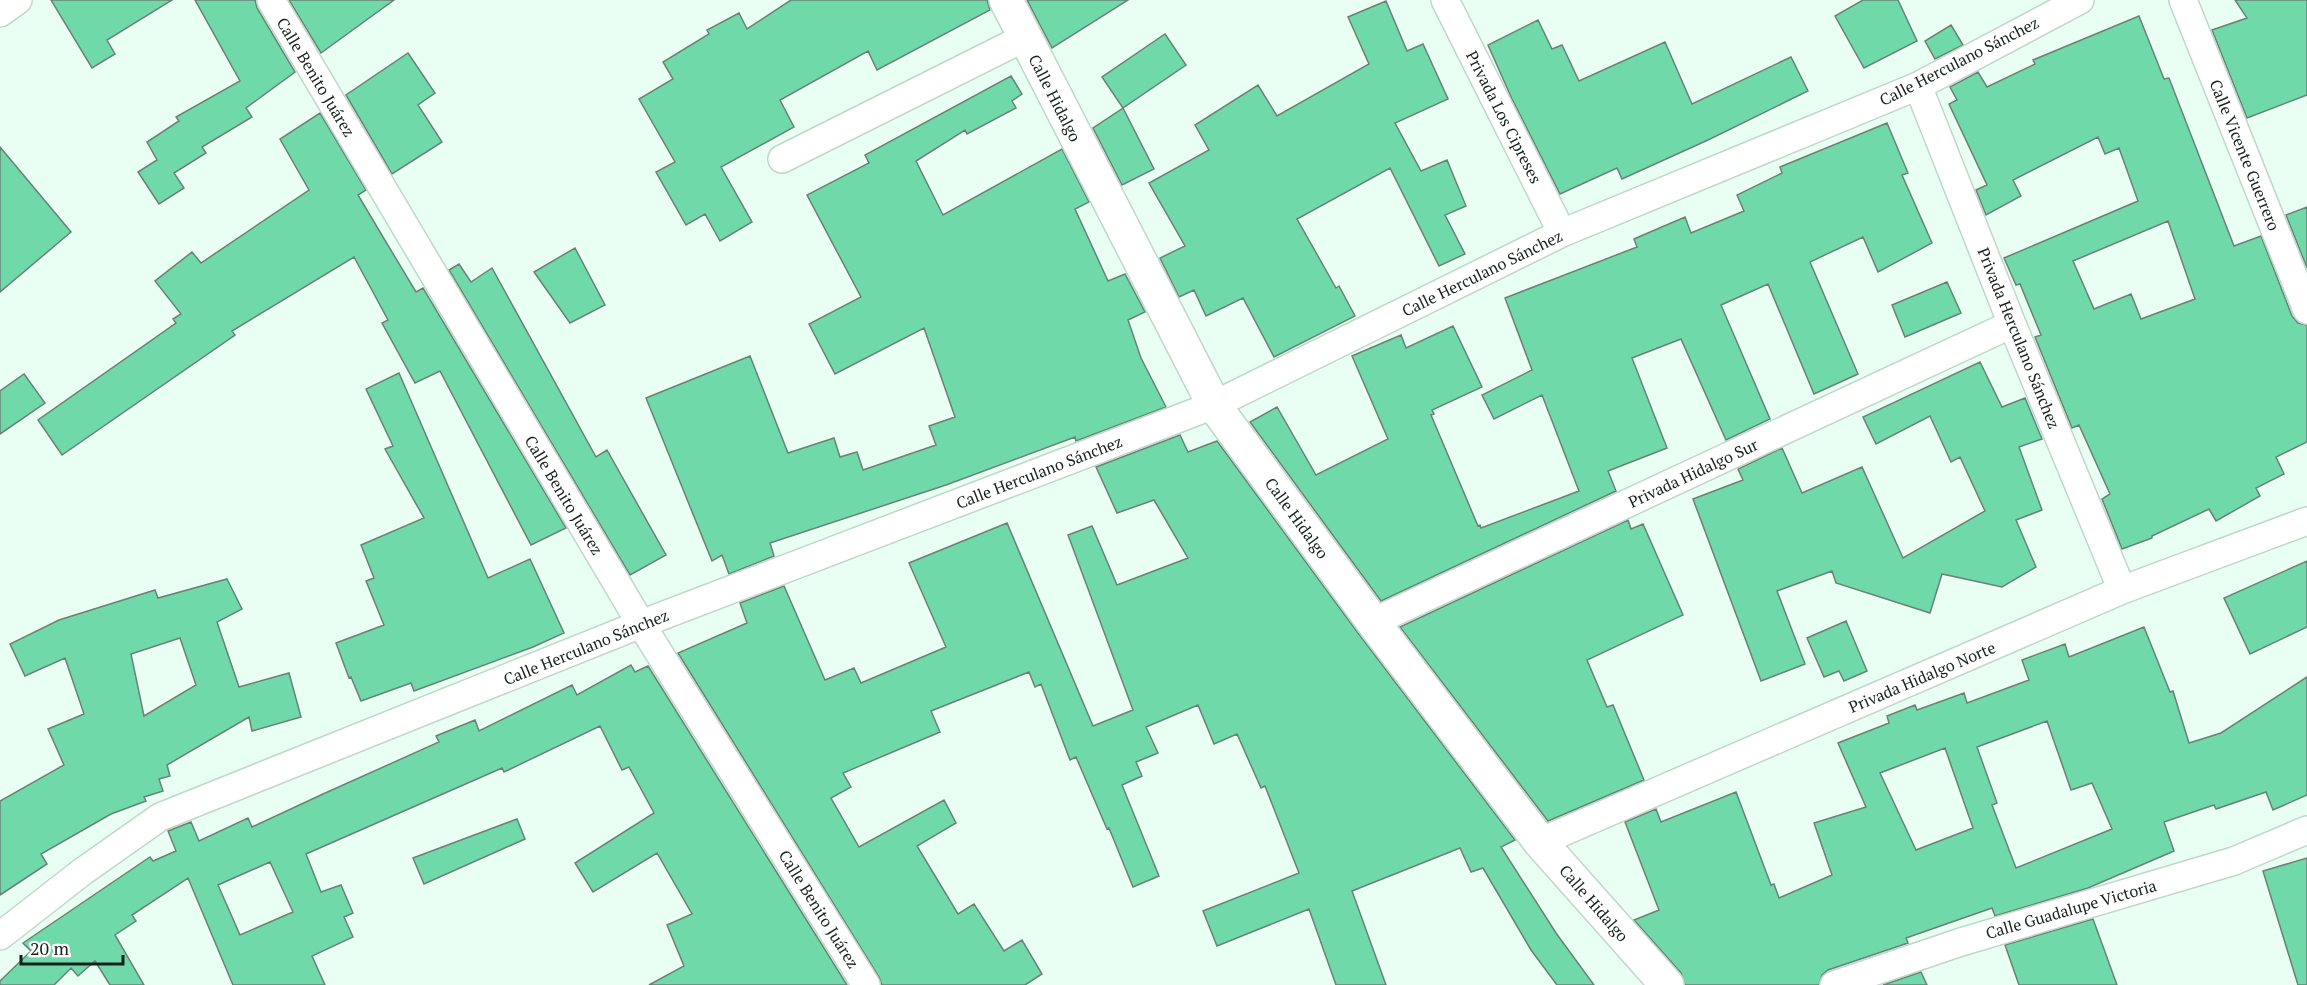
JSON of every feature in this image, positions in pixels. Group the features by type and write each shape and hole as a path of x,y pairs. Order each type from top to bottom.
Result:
{"street":[{"path":"0,13 18,0"},
{"name":"Calle Benito Juárez","path":"271,0 641,624 866,985"},
{"name":"Calle Hidalgo","path":"1006,0 1214,405 1373,622 1540,842 1666,985"},
{"name":"Privada Los Cipreses","path":"1445,0 1563,233"},
{"name":"Calle Herculano Sánchez","path":"0,936 82,872 160,817 641,624 1214,405 1563,233 1918,86 2080,0"},
{"name":"Calle Vicente Guerrero","path":"2183,0 2307,310"},
{"path":"782,159 1024,38"},
{"name":"Privada Herculano Sánchez","path":"1918,86 2012,324 2122,590"},
{"name":"Privada Hidalgo Sur","path":"1373,622 2012,324"},
{"name":"Privada Hidalgo Norte","path":"1540,842 2122,590 2307,520"},
{"name":"Calle Guadalupe Victoria","path":"1834,985 1961,942 2234,861 2307,830"}],"building":[{"path":"51,0 172,0 107,40 115,54 92,68"},
{"path":"195,0 255,0 257,8 295,72 246,108 252,117 202,147 206,153 174,173 184,188 159,204 138,172 157,160 147,142 179,121 176,117 240,81"},
{"path":"289,0 394,0 321,53"},
{"path":"791,0 987,0 990,10 877,70 868,51 780,100 794,127 721,167 752,222 720,241 705,214 686,225 656,172 675,162 639,99 673,79 663,62 709,34 707,30 739,13 747,29"},
{"path":"1027,0 1128,0 1052,48"},
{"path":"1863,0 1898,0 1917,41 1864,68 1835,16"},
{"path":"2235,0 2307,0 2307,95 2247,118 2212,30 2247,18"},
{"path":"1386,1 1407,51 1423,44 1448,99 1395,123 1421,171 1447,160 1466,206 1445,215 1465,254 1439,266 1390,168 1297,219 1336,288 1339,286 1355,316 1274,357 1243,298 1206,316 1194,290 1179,297 1160,258 1185,246 1149,183 1209,150 1195,125 1258,85 1277,116 1369,64 1348,17"},
{"path":"2139,16 2164,79 2169,78 2234,246 2261,236 2292,316 2298,323 2307,325 2307,442 2276,457 2284,474 2256,488 2260,496 2216,521 2209,509 2152,538 2122,549 2102,499 2110,494 2079,425 2072,428 2035,337 2041,335 2020,284 2016,285 2004,258 2138,201 2119,148 2105,154 2098,137 2013,180 2021,196 1986,215 1976,190 1987,185 1949,104 1957,100 1950,87 1978,72 1987,87 2035,64 2033,60","holes":["2168,221 2195,299 2141,319 2131,294 2094,309 2073,261"]},
{"path":"1538,20 1552,49 1562,45 1579,81 1665,42 1692,104 1791,57 1808,91 1622,179 1617,168 1560,194 1512,99 1488,45"},
{"path":"1951,25 1963,45 1935,59 1925,41"},
{"path":"1165,34 1186,65 1123,108 1102,77"},
{"path":"408,53 435,93 418,105 442,142 392,174 346,95"},
{"path":"1011,76 1022,94 1012,101 1016,108 967,134 965,130 916,161 943,215 1062,149 1089,202 1075,209 1108,281 1125,274 1145,312 1128,320 1141,358 1166,407 1076,441 1075,437 946,485 770,543 774,556 729,574 722,555 712,561 646,398 750,356 788,453 834,438 840,457 857,452 863,470 936,445 929,426 955,417 924,328 835,374 809,324 861,297 807,195 869,163 865,155"},
{"path":"1123,108 1154,169 1122,185 1093,128"},
{"path":"320,113 366,190 358,195 416,292 423,288 566,528 531,545 440,371 415,383 382,323 388,320 354,257 232,331 235,335 62,455 38,420 176,323 173,319 181,314 155,281 192,252 201,263 309,190 280,139"},
{"path":"1887,123 1908,173 1902,175 1932,243 1878,272 1863,237 1810,262 1858,374 1814,394 1768,284 1721,305 1770,419 1726,440 1681,339 1632,358 1667,448 1608,471 1616,491 1381,601 1250,422 1277,407 1316,475 1388,439 1352,356 1401,335 1406,348 1453,326 1482,387 1432,410 1434,414 1431,415 1478,526 1480,525 1481,528 1579,491 1542,395 1494,419 1482,395 1532,370 1505,298 1637,247 1634,239 1685,217 1691,233 1744,211 1737,195 1782,173 1780,167"},
{"path":"0,147 71,232 0,292"},
{"path":"2307,207 2307,268 2286,215"},
{"path":"575,248 605,305 570,323 534,272"},
{"path":"459,264 471,282 492,268 596,457 607,450 666,555 630,575 449,270"},
{"path":"1947,282 1961,313 1905,337 1892,305"},
{"path":"1980,362 2002,407 2025,398 2042,439 2019,447 2042,510 2016,520 2036,567 2002,587 1942,574 1930,613 1836,583 1832,571 1777,591 1805,664 1761,681 1693,499 1743,480 1738,469 1782,448 1802,493 1862,467 1903,558 1985,511 1960,457 1951,462 1930,416 1876,444 1863,417"},
{"path":"399,373 488,578 530,559 564,633 533,647 414,691 411,683 361,701 351,677 349,678 336,643 384,625 366,581 374,578 361,545 424,518 385,449 393,446 366,389"},
{"path":"24,374 45,403 0,434 0,391"},
{"path":"1180,435 1188,452 1217,441 1358,633 1515,840 1501,847 1556,933 1594,985 1557,985 1531,950 1483,868 1471,872 1460,848 1352,891 1386,985 1336,985 1309,909 1217,946 1203,911 1299,873 1265,786 1261,788 1237,734 1214,744 1198,705 1146,727 1158,753 1136,762 1142,776 1122,785 1159,876 1133,887 1076,757 1070,760 1041,684 1035,687 1029,672 931,711 940,732 843,773 851,787 831,798 859,847 944,800 956,823 917,846 958,914 974,904 1004,951 1022,940 1042,974 1025,985 882,985 678,653 747,623 740,603 784,586 825,680 854,668 861,683 946,647 909,563 1007,523 1093,726 1133,710 1068,535 1092,526 1117,585 1188,558 1154,500 1117,513 1096,467"},
{"path":"1628,520 1631,529 1643,524 1683,615 1587,660 1607,707 1613,705 1644,780 1548,821 1400,627"},
{"path":"2307,561 2307,627 2250,654 2224,598"},
{"path":"227,579 242,609 217,622 239,687 289,673 301,717 252,731 249,717 167,765 170,776 159,779 163,791 144,797 146,801 111,814 41,854 47,864 0,895 0,801 64,765 48,729 84,714 65,658 25,676 10,644 59,620 155,590 158,598","holes":["180,638 196,685 144,716 131,654"]},
{"path":"1846,621 1867,671 1844,681 1839,671 1824,677 1807,638"},
{"path":"2144,627 2170,692 2173,691 2189,743 2221,733 2307,677 2307,795 2273,810 2266,792 2216,809 2214,805 2164,822 2174,851 2088,888 1995,916 1992,908 1906,938 1908,943 1828,970 1822,975 1819,985 1685,985 1681,973 1634,920 1659,910 1625,822 1656,809 1661,822 1736,792 1771,885 1774,884 1779,898 1832,875 1814,823 1866,807 1838,743 1889,723 1887,716 1915,705 1917,710 1964,693 1967,703 2029,680 2022,660 2065,644 2069,657","holes":["2047,721 2071,790 2092,783 2112,829 2016,868 1992,805 1997,803 1977,747","1945,748 1973,828 1916,850 1880,773"]},
{"path":"631,665 635,672 648,666 847,985 649,985 684,966 667,925 692,914 657,853 593,892 575,863 654,813 629,767 622,770 600,726 504,772 502,768 306,854 321,892 341,885 353,913 344,917 353,937 312,956 325,985 233,985 188,878 132,915 136,921 115,935 144,985 110,985 95,961 78,976 71,968 54,985 0,985 0,981 31,951 23,943 150,857 153,861 176,851 168,831 191,822 199,841 248,818 252,827 439,742 436,736 475,720 479,731 572,685 577,695","holes":["270,862 293,912 240,935 218,885"]},
{"path":"517,819 525,839 424,884 413,858"},
{"path":"2307,858 2307,985 2298,985 2263,871"},
{"path":"2093,919 2117,985 2019,985 2005,945"},
{"path":"1921,972 1927,985 1883,985"}]}
